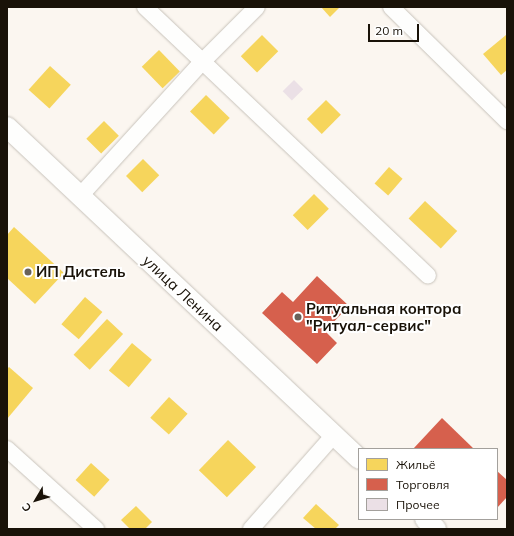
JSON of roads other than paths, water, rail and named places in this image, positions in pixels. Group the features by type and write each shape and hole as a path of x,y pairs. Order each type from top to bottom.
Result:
{"street":[{"path":"144,7 203,61 428,276"},
{"path":"80,196 203,61 258,7"},
{"path":"391,7 507,121"},
{"name":"улица Ленина","path":"7,127 358,457"},
{"path":"252,529 334,435"},
{"path":"7,449 96,529"},
{"path":"426,520 436,529"}],"place":[{"name":"ИП Дистель","path":"28,272"},
{"name":"Ритуальная контора \"Ритуал-сервис\"","path":"298,317"}]}
